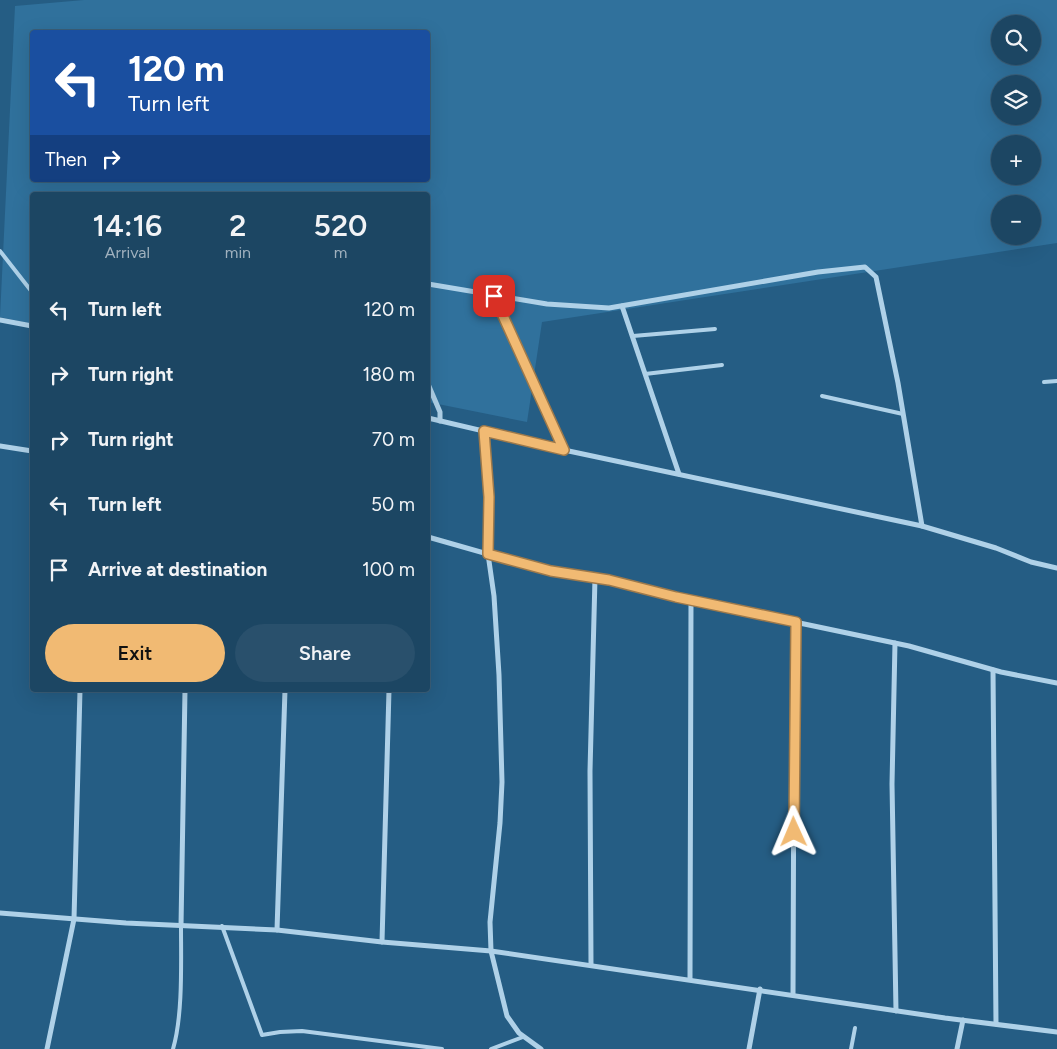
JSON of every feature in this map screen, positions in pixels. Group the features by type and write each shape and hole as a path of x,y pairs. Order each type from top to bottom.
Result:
{"street":[{"path":"430,284 547,304 609,308 818,272 865,267 876,277 922,526"},
{"path":"494,296 564,450"},
{"path":"622,306 679,474"},
{"path":"0,320 30,326"},
{"path":"430,389 440,412 440,420"},
{"path":"430,418 564,450 922,526 996,548 1031,562 1057,568"},
{"path":"484,431 489,497 488,554 494,596 502,782 500,823 490,922 491,951 503,1006 512,1025 523,1037 541,1049"},
{"path":"0,446 30,451"},
{"path":"430,538 551,571 595,578 895,643 993,670 1057,683"},
{"path":"591,966 590,771 595,578"},
{"path":"690,600 690,980"},
{"path":"794,994 794,714 796,622"},
{"path":"895,643 892,804 896,1011"},
{"path":"993,670 996,1024"},
{"path":"47,1049 74,919 80,692"},
{"path":"181,926 185,692"},
{"path":"277,930 285,692"},
{"path":"382,942 389,692"},
{"path":"0,913 181,926 222,926 277,930 382,942 491,951 794,994 896,1011 1057,1032"},
{"path":"749,1049 760,990"},
{"path":"957,1049 964,1020"}],"lane":[{"path":"0,250 30,289"},
{"path":"632,336 715,329"},
{"path":"645,374 722,365"},
{"path":"1044,382 1057,381"},
{"path":"822,396 902,414"},
{"path":"172,1049 176,1038 181,970 181,926"},
{"path":"222,926 262,1035 302,1031 442,1049"},
{"path":"851,1049 854,1028"},
{"path":"491,1049 523,1037"}],"shaded area":[{"path":"84,0 1057,0 1057,243 542,322 527,422 430,402 430,192 30,192 30,324 0,317 15,6"}],"route":[{"path":"494,296 564,450 484,431 489,497 488,554 551,571 609,580 676,597 796,622 794,668 794,832"}]}
